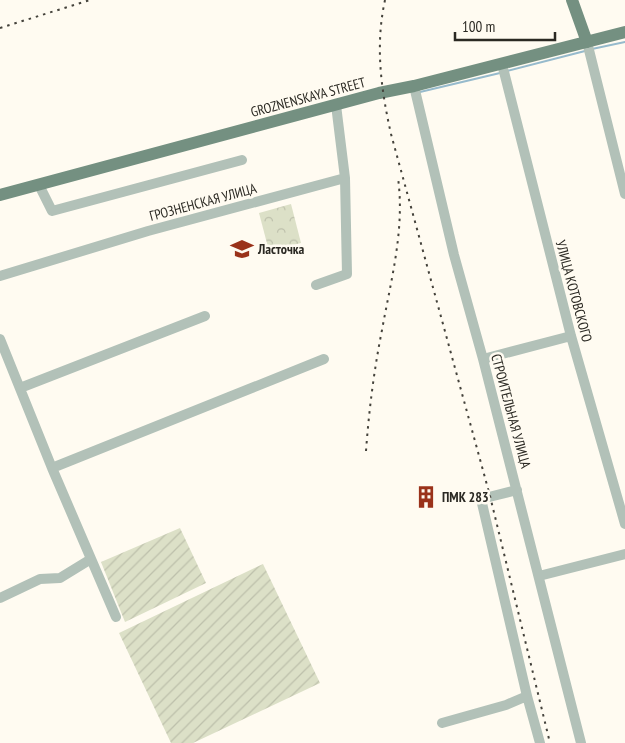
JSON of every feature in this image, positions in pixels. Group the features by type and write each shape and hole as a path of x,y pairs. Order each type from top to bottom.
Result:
{"main road":[{"path":"572,0 587,42"},
{"name":"GROZNENSKAYA STREET","path":"0,195 379,93 414,86 625,32"}],"street":[{"path":"587,42 625,194"},
{"name":"УЛИЦА КОТОВСКОГО","path":"502,64 571,336 625,524"},
{"name":"СТРОИТЕЛЬНАЯ УЛИЦА","path":"414,86 454,255 483,359 581,743"},
{"path":"316,285 348,274 344,178 336,105"},
{"path":"39,185 52,211 242,160"},
{"name":"ГРОЗНЕНСКАЯ УЛИЦА","path":"0,276 148,231 344,178"},
{"path":"20,388 204,316"},
{"path":"483,359 571,336"},
{"path":"0,339 52,468 116,616"},
{"path":"52,468 324,359"},
{"path":"517,490 481,499 540,743"},
{"path":"539,576 625,554"},
{"path":"0,598 40,579 60,578 91,559"},
{"path":"442,723 506,705 528,696"}],"green space":[{"path":"291,204 301,243 269,251 259,213"},
{"path":"180,528 206,583 125,622 101,562"},
{"path":"263,564 320,683 193,743 171,743 119,633"}],"waterway":[{"path":"592,49 625,42"},
{"path":"507,71 585,51"},
{"path":"420,92 500,73"}],"railway":[{"path":"0,28 90,0"},
{"path":"385,0 380,34 380,51 384,101 391,134 490,496 550,743"},
{"path":"366,451 374,375 398,235 400,216 398,178"}],"place":[{"name":"Ласточка","path":"242,249"},
{"name":"ПМК 283","path":"426,497"}]}
